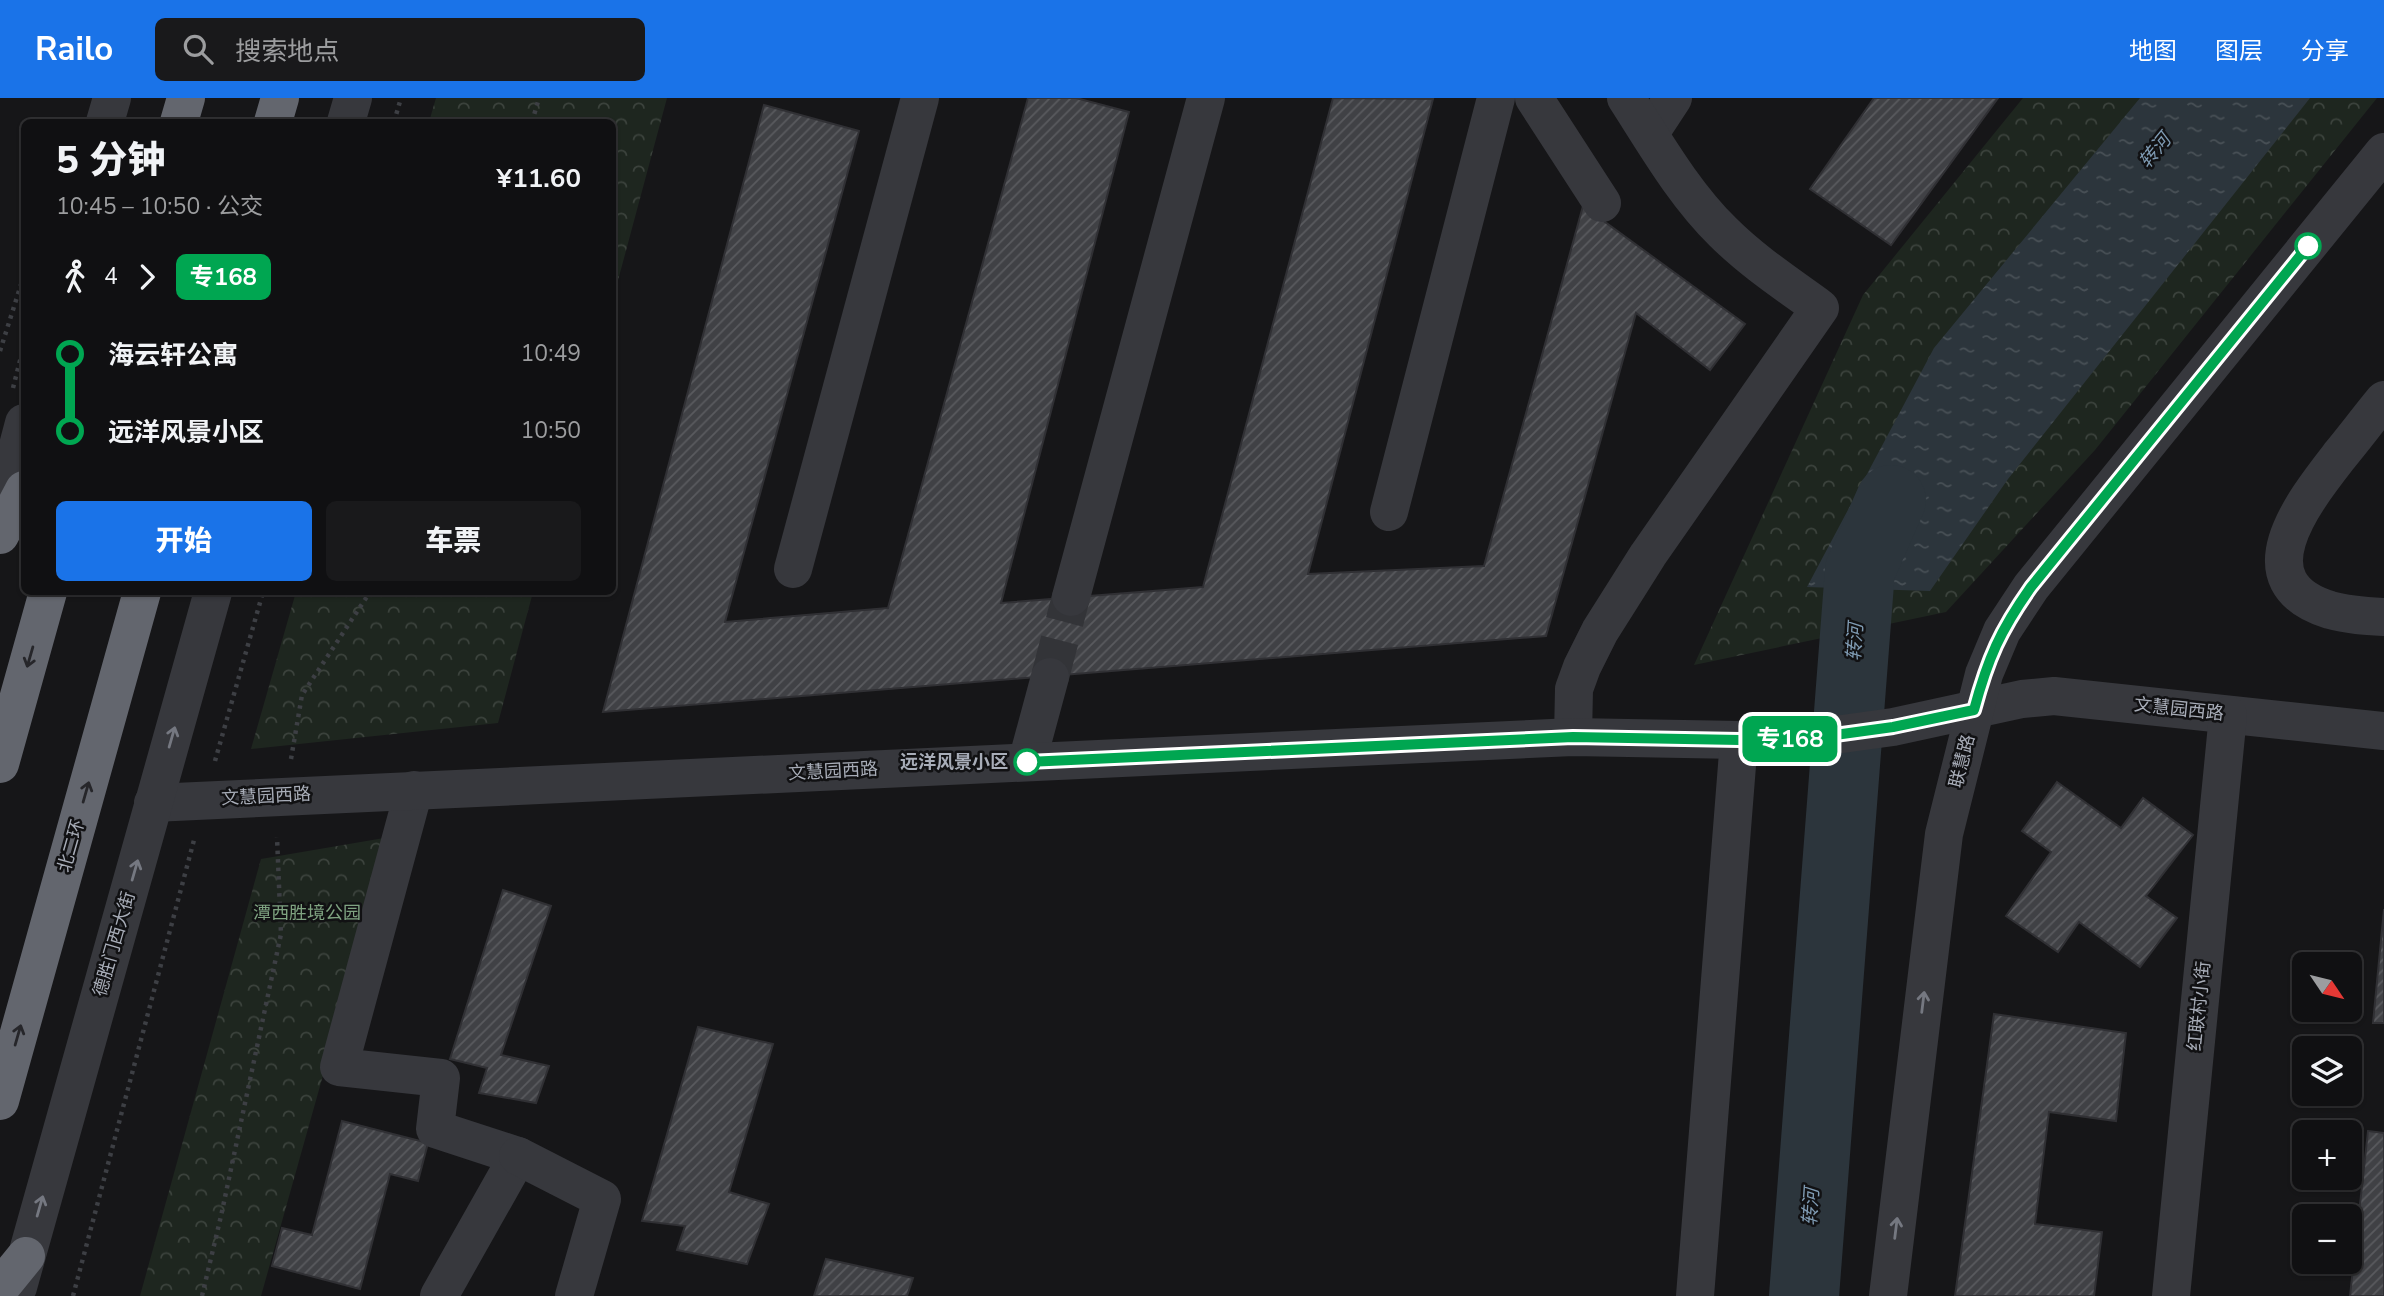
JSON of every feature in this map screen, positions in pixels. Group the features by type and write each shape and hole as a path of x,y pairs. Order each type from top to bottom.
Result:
{"highway":[{"path":"180,119 186,98"},
{"path":"274,119 279,98"},
{"path":"0,535 21,496"},
{"path":"0,764 47,595"},
{"name":"北二环","path":"0,1101 141,595"},
{"path":"0,1287 26,1256"}],"street":[{"path":"107,119 112,98"},
{"path":"347,119 353,98"},
{"path":"793,569 918,98"},
{"path":"1071,597 1206,98"},
{"path":"1389,512 1496,98"},
{"path":"1534,98 1602,203"},
{"path":"1573,737 1574,690 1600,631 1648,555 1820,308 1724,234 1696,201 1626,98"},
{"path":"1650,134 1673,98"},
{"name":"联慧路","path":"1888,1296 1944,834 1974,710 1992,652 2002,631 2031,587 2384,152"},
{"path":"2384,400 2303,505 2287,539 2284,560 2288,578 2297,592 2309,600 2336,611 2384,617"},
{"path":"0,513 21,434"},
{"name":"德胜门西大街","path":"16,1296 212,595"},
{"path":"1027,762 1050,677"},
{"name":"文慧园西路","path":"153,803 1573,737 1806,739 1893,727 2021,699 2054,695 2384,731"},
{"name":"红联村小街","path":"2171,1296 2228,715"},
{"path":"1695,1296 1740,740"},
{"path":"414,790 339,1066 441,1078 435,1129 518,1156 602,1199 574,1296"},
{"path":"439,1296 518,1156"}],"path":[{"path":"395,119 401,98"},
{"path":"533,119 539,98"},
{"path":"0,351 21,284"},
{"path":"73,1296 204,799 262,595"},
{"path":"202,1296 281,934 277,838 302,695 368,595"}],"green space":[{"path":"436,98 667,98 616,288 616,119 430,119"},
{"path":"2023,98 2377,98 2095,450 1946,612 1694,665 1863,295"},
{"path":"295,595 532,595 498,723 251,749"},
{"name":"潭西胜境公园","path":"390,837 261,1296 140,1296 261,859"}],"water":[{"path":"2140,98 2310,98 2008,479 1930,591 1807,587 1934,348"}],"building":[{"path":"1028,98 1076,98 1129,112 1001,603 1203,587 1333,98 1433,99 1308,574 1484,566 1583,206 1745,324 1710,370 1636,313 1546,636 603,712 764,105 859,131 725,622 888,608"},
{"path":"1874,98 1998,98 1891,245 1810,189"},
{"path":"2057,782 2121,828 2143,798 2193,835 2146,896 2177,918 2140,967 2079,922 2058,952 2006,916 2051,852 2022,831"},
{"path":"503,890 551,906 501,1055 549,1066 536,1103 479,1093 487,1068 450,1059"},
{"path":"2384,909 2384,1023 2373,1023"},
{"path":"1994,1014 2126,1033 2116,1121 2049,1112 2035,1224 2102,1232 2094,1296 1955,1296"},
{"path":"698,1027 773,1044 729,1192 769,1204 747,1264 677,1250 685,1226 642,1221"},
{"path":"342,1121 428,1143 418,1181 390,1174 360,1289 272,1266 282,1228 312,1235"},
{"path":"2368,1131 2384,1133 2384,1296 2350,1296 2352,1274 2362,1274 2362,1186"},
{"path":"826,1259 913,1278 907,1296 814,1296"}],"waterway":[{"name":"转河","path":"1804,1296 1860,570 1891,500"}],"tunnel":[{"path":"1050,677 1071,597"}],"bus line":[{"name":"专168","path":"1027,762 1573,737 1806,739 1893,727 1974,710 1992,652 2002,631 2031,587 2308,246"}],"place":[{"name":"远洋风景小区","path":"1027,762"}]}
